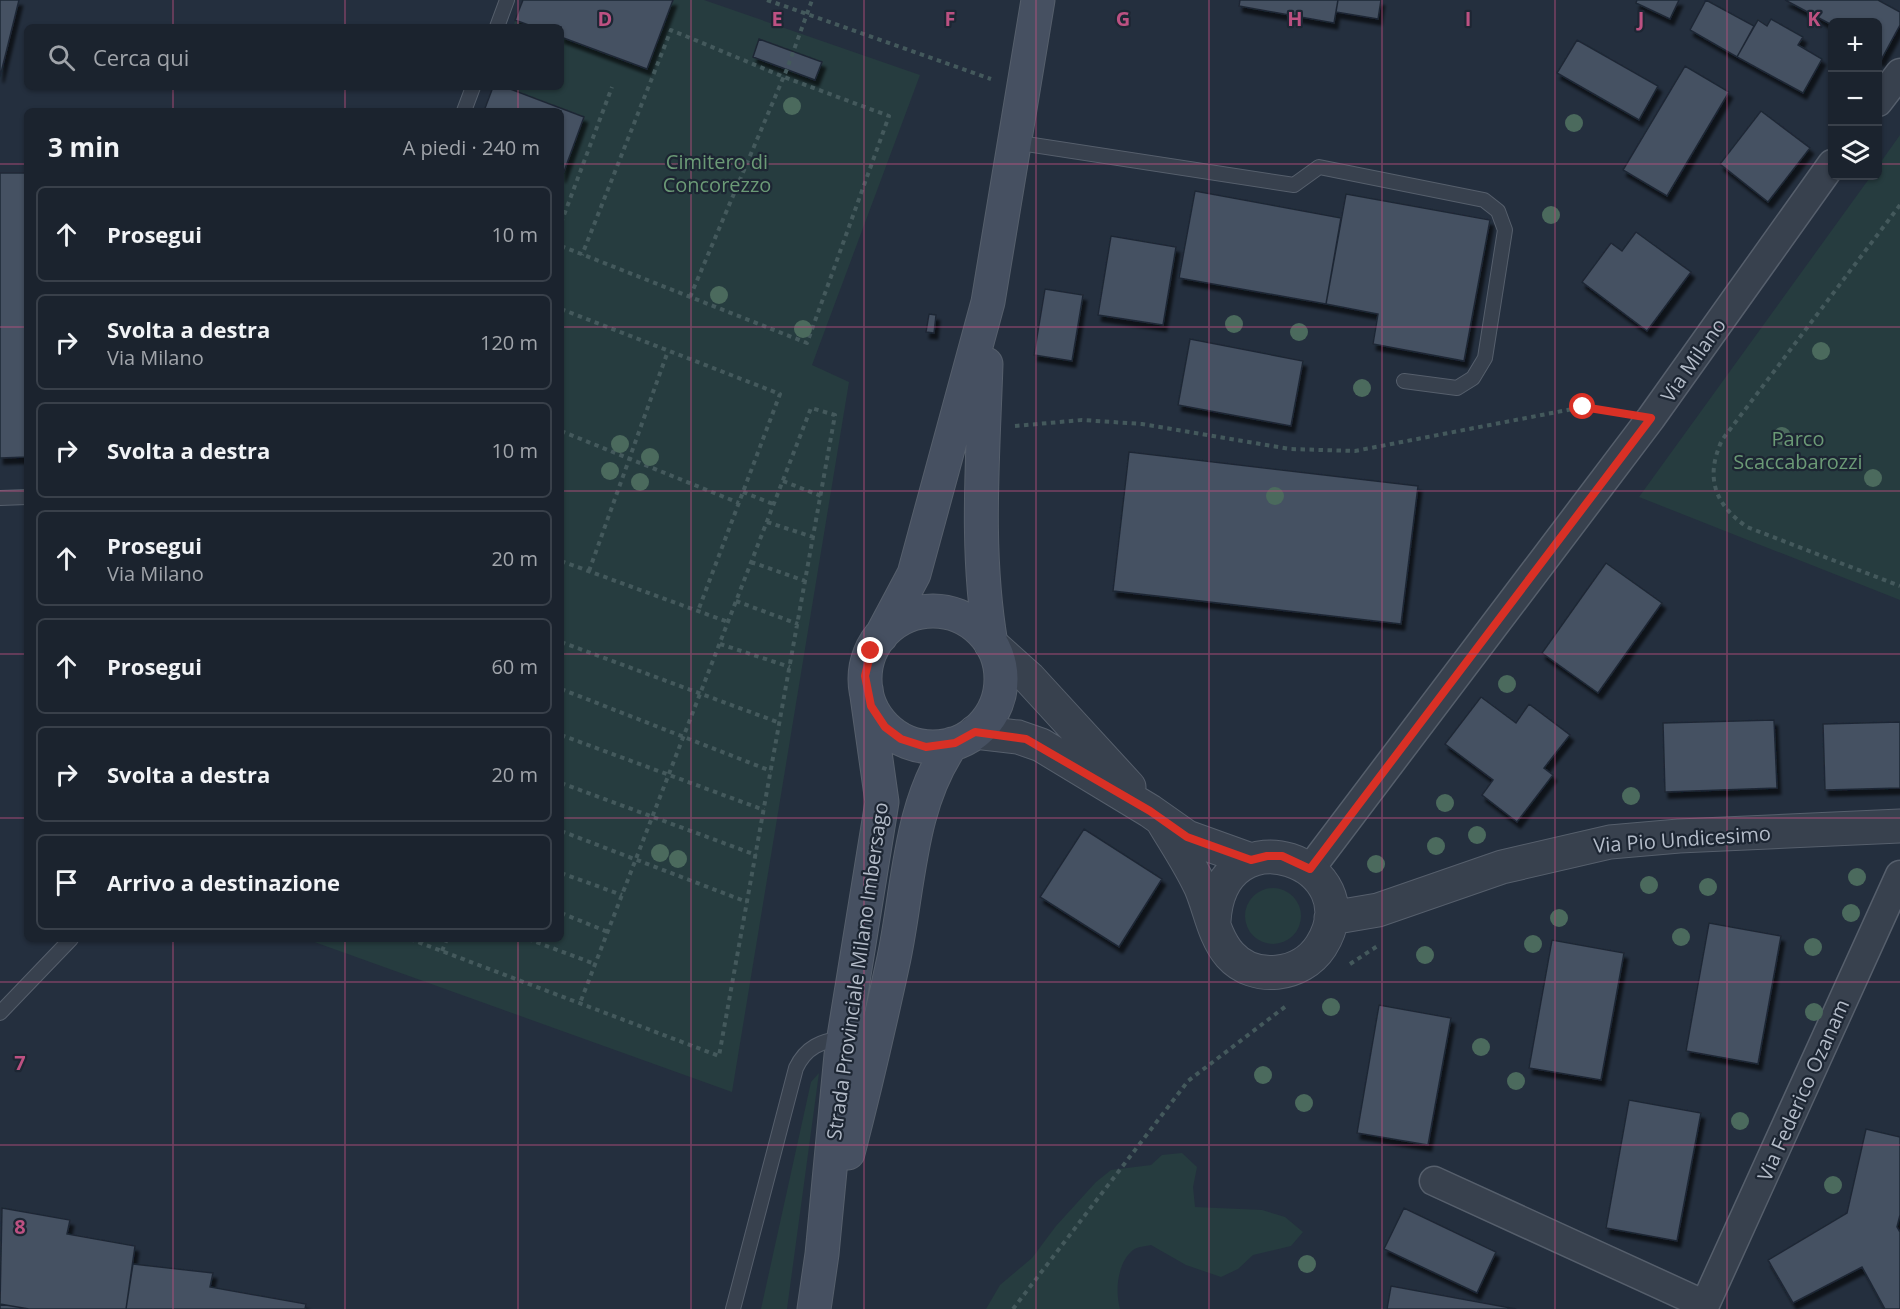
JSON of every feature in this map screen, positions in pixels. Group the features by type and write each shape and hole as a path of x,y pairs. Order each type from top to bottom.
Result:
{"main road":[{"path":"988,302 979,522 985,613 991,644 1000,671 999,694 991,715 963,738 926,747 901,739 879,721 866,689 868,660 914,574 988,302 1038,0"},
{"path":"881,636 895,623 909,616 942,612 970,622 991,644"},
{"name":"Strada Provinciale Milano Imbersago","path":"814,1309 822,1254 844,1038 882,802 866,689"},
{"name":"Strada Provinciale Milano Imbersago","path":"822,1254 867,1078 895,956 921,809 933,775 963,738"}],"street":[{"path":"1882,97 1900,73"},
{"name":"Via Milano","path":"1310,869 1651,418 1828,171"},
{"path":"991,644 1029,678 1156,816 1199,885 1219,939 1230,955 1246,967 1284,972 1302,965 1317,953 1327,936 1331,918 1329,900 1322,883 1310,869 1282,856 1267,856 1251,860 1235,869 1222,884 1215,902 1214,921"},
{"path":"963,738 1018,737 1034,742 1187,837 1251,860"},
{"name":"Via Pio Undicesimo","path":"1331,918 1377,910 1502,867 1575,848 1610,842 1679,836 1900,826"},
{"name":"Via Federico Ozanam","path":"1434,1181 1704,1307 1900,875"}],"lane":[{"path":"498,24 507,0"},
{"path":"465,108 472,90"},
{"path":"1014,142 1294,185 1319,168 1484,200 1498,211 1505,230 1485,358 1473,378 1457,388 1404,381"},
{"path":"0,498 24,497"},
{"path":"0,1013 68,942"},
{"path":"733,1309 796,1068 803,1055 812,1047 844,1038"}],"path":[{"path":"767,0 1023,91"},
{"path":"690,297 784,77 812,0"},
{"path":"564,247 582,255 807,343 889,116 784,77 671,30 582,255"},
{"path":"564,215 612,87"},
{"path":"1900,205 1722,440 1714,458 1714,484 1720,502 1732,517 1747,527 1900,586"},
{"path":"564,310 780,394 698,611"},
{"path":"589,572 668,351"},
{"path":"1011,426 1082,420 1142,424 1290,449 1355,451 1583,407 1651,418"},
{"path":"418,942 580,1004 719,1056 835,415 811,408 580,1004"},
{"path":"564,431 739,503"},
{"path":"783,481 820,496"},
{"path":"743,492 773,504"},
{"path":"767,522 813,537"},
{"path":"564,562 728,622"},
{"path":"751,562 805,581"},
{"path":"736,601 798,624"},
{"path":"564,643 780,723"},
{"path":"720,644 790,667"},
{"path":"564,690 771,771"},
{"path":"564,736 764,810"},
{"path":"564,784 756,855"},
{"path":"564,832 747,902"},
{"path":"564,874 622,895"},
{"path":"564,914 608,932"},
{"path":"1345,967 1384,941"},
{"path":"442,951 446,942"},
{"path":"536,942 595,964"},
{"path":"1013,1309 1188,1081 1266,1019 1296,999"}],"green space":[{"name":"Cimitero di Concorezzo","path":"523,0 704,0 920,75 812,365 849,382 732,1092 314,942 564,942 564,108 485,108 492,90 564,90 564,24 514,24"},
{"name":"Parco Scaccabarozzi","path":"1900,135 1900,600 1639,497 1868,180 1882,180 1882,160"},
{"path":"1267,888 1279,888 1289,892 1297,900 1301,916 1297,932 1289,940 1279,944 1267,944 1257,940 1249,932 1245,922 1245,910 1249,900 1257,892"},
{"path":"819,1073 787,1309 761,1309 811,1082"},
{"path":"1182,1153 1197,1167 1193,1187 1195,1207 1262,1210 1285,1217 1303,1232 1291,1246 1253,1255 1238,1269 1221,1277 1186,1265 1151,1245 1135,1249 1124,1262 1119,1278 1120,1309 986,1309 1000,1285 1032,1258 1056,1226 1096,1182 1111,1170 1151,1165 1162,1155"}],"building":[{"path":"0,0 19,0 0,77"},
{"path":"523,0 673,0 647,69 564,38 564,24 526,24 515,20"},
{"path":"1240,0 1338,0 1334,23 1239,6"},
{"path":"1338,0 1381,0 1378,19 1336,12"},
{"path":"1637,0 1679,0 1670,19 1636,3"},
{"path":"1706,0 1754,26 1737,57 1690,30"},
{"path":"1785,0 1878,0 1900,12 1900,25 1882,58 1882,18 1828,18 1828,23"},
{"path":"1771,19 1803,37 1798,45 1822,59 1803,93 1737,57 1758,20 1767,26"},
{"path":"759,39 822,62 815,80 753,57"},
{"path":"1577,40 1658,86 1639,120 1557,73"},
{"path":"1685,66 1729,92 1667,196 1623,170"},
{"path":"492,90 513,90 560,108 485,108"},
{"path":"564,109 584,117 564,172"},
{"path":"1761,111 1810,148 1768,202 1720,164"},
{"path":"0,173 24,173 24,457 0,458"},
{"path":"1195,191 1341,218 1326,304 1179,278"},
{"path":"1346,194 1490,220 1464,361 1373,344 1378,314 1326,304"},
{"path":"1636,232 1691,272 1647,331 1582,282 1611,243 1622,251"},
{"path":"1111,236 1176,247 1163,325 1098,315"},
{"path":"1045,289 1083,295 1072,361 1034,355"},
{"path":"929,314 936,315 934,333 926,332"},
{"path":"1190,339 1303,361 1291,426 1178,405"},
{"path":"1129,452 1418,486 1401,624 1113,591"},
{"path":"1606,563 1662,603 1598,693 1542,653"},
{"path":"1481,697 1516,723 1529,704 1570,735 1544,768 1553,775 1517,822 1482,795 1493,780 1445,744"},
{"path":"1774,720 1777,788 1665,792 1663,723"},
{"path":"1900,722 1900,788 1825,790 1823,724"},
{"path":"1084,829 1162,879 1119,947 1040,897"},
{"path":"1709,923 1781,936 1758,1064 1686,1051"},
{"path":"1552,940 1624,953 1601,1080 1529,1068"},
{"path":"1379,1005 1451,1018 1428,1145 1357,1133"},
{"path":"1629,1100 1701,1113 1677,1241 1606,1228"},
{"path":"1866,1129 1900,1137 1900,1215 1897,1227 1900,1232 1900,1309 1885,1309 1862,1267 1793,1303 1768,1260 1847,1213"},
{"path":"2,1208 70,1220 67,1234 135,1246 126,1309 29,1309 0,1304"},
{"path":"1404,1208 1496,1252 1477,1293 1384,1249"},
{"path":"133,1264 213,1273 210,1287 306,1304 305,1309 126,1309"},
{"path":"1391,1286 1516,1309 1387,1309"},
{"path":"0,1304 29,1309 0,1309"}],"route":[{"path":"871,651 865,683 871,706 879,721 901,739 926,747 938,747 960,741 975,732 1026,739 1041,745 1150,811 1187,837 1251,860 1267,856 1282,856 1310,869 1651,418 1583,407"}]}
